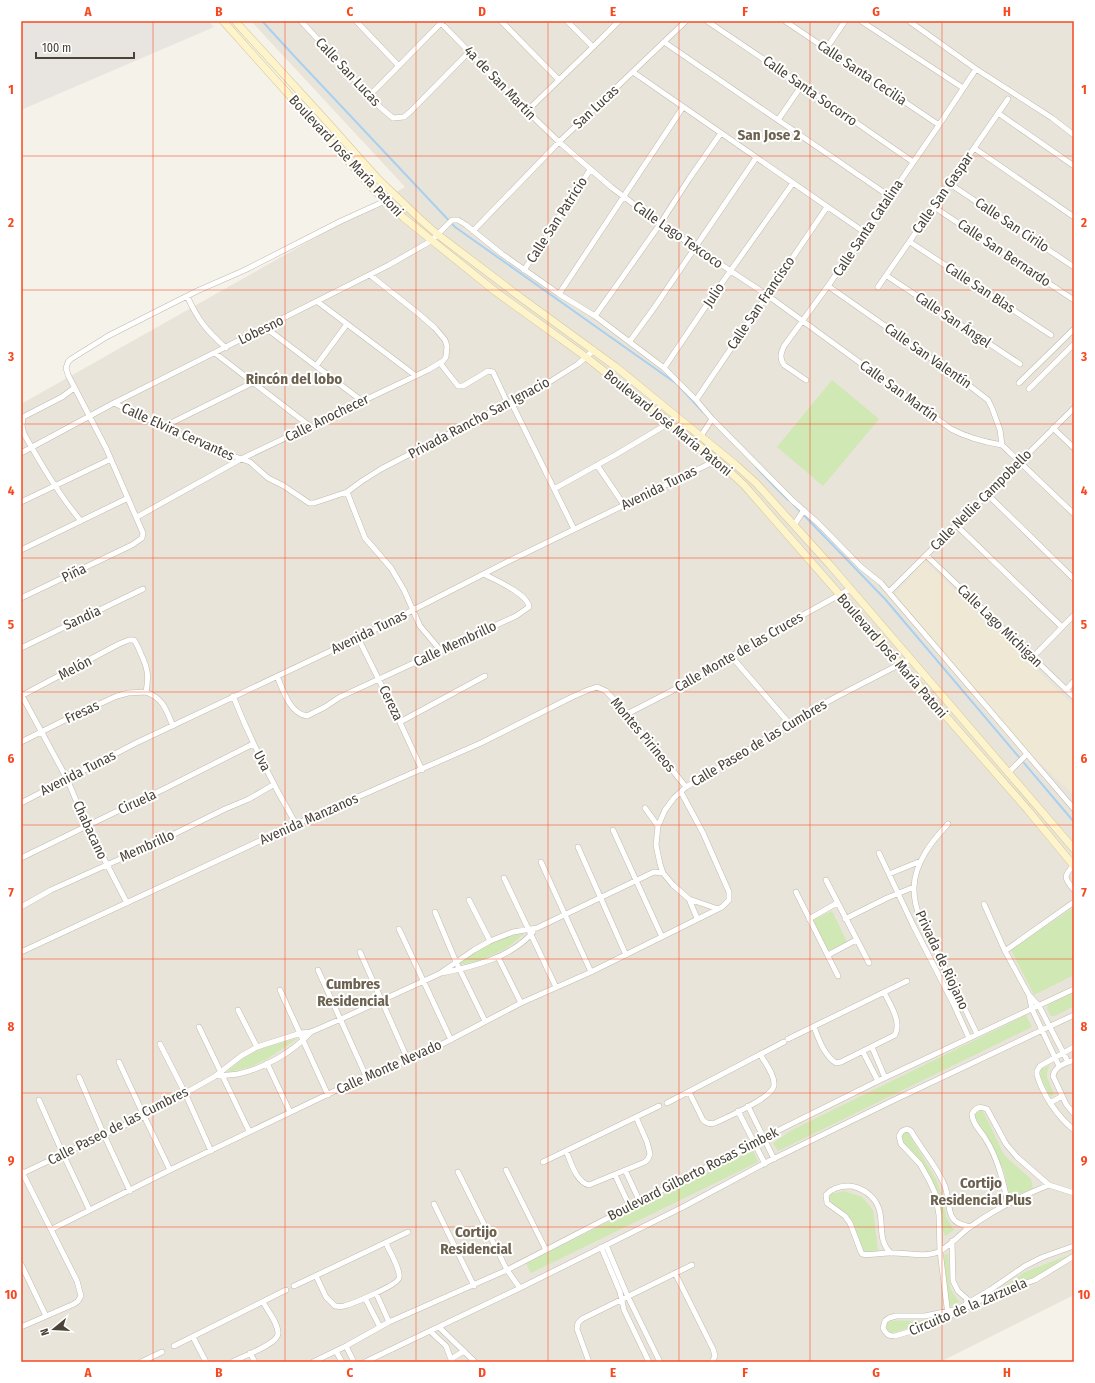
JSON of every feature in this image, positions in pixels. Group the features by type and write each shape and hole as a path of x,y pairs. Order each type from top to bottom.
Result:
{"main road":[{"name":"Boulevard José María Patoni","path":"224,21 385,201 414,227 529,317 586,357 717,460 744,485 1027,809 1074,866"},
{"name":"Boulevard José María Patoni","path":"235,21 378,180 437,234 520,298 594,350 751,478 794,524 1074,849"},
{"path":"617,382 624,374"}],"street":[{"name":"Calle San Lucas","path":"301,21 388,115 398,119 404,117 410,112 469,52"},
{"path":"356,21 399,66"},
{"path":"501,21 559,80"},
{"path":"567,21 593,47"},
{"path":"527,111 619,21"},
{"path":"686,21 633,72 864,232"},
{"name":"Calle Santa Socorro","path":"707,21 913,162"},
{"name":"Calle Santa Cecilia","path":"785,21 939,125"},
{"path":"826,49 845,21"},
{"path":"861,21 963,88"},
{"path":"909,21 976,68 1052,118 1074,135"},
{"path":"370,96 442,22"},
{"name":"4a de San Martín","path":"442,22 469,52 559,142"},
{"path":"664,42 889,196"},
{"name":"Calle Santa Catalina","path":"806,380 784,365 781,359 784,346 828,286 939,125 976,68"},
{"name":"San Lucas","path":"472,231 559,142 633,72"},
{"path":"778,120 802,85"},
{"name":"Calle San Gaspar","path":"878,287 1008,99"},
{"path":"560,294 683,107"},
{"path":"998,114 1074,166"},
{"path":"595,316 660,224 721,133"},
{"name":"Calle Lago Texcoco","path":"559,142 590,170 660,224 767,295 803,322"},
{"path":"974,148 1074,217"},
{"path":"630,341 696,248 756,158"},
{"name":"Calle San Patricio","path":"524,270 590,170"},
{"name":"Julio","path":"664,368 730,271 793,183"},
{"name":"Calle San Cirilo","path":"950,184 1074,267"},
{"path":"226,348 206,330 194,312 187,296 245,270 341,221 385,201"},
{"name":"Calle San Francisco","path":"696,400 828,207"},
{"name":"Calle San Bernardo","path":"934,207 1074,300"},
{"name":"Lobesno","path":"21,453 114,404 389,266 431,241 452,220 458,220 472,231"},
{"path":"472,231 524,270 595,316 664,368 696,400 712,420 793,501 818,523 861,567 876,578 1025,756 1074,809"},
{"name":"Calle San Blas","path":"910,242 1051,335"},
{"path":"370,275 419,314 442,336 445,340 447,352 446,357 440,363 458,386 463,386 488,371 493,372 574,529"},
{"name":"Calle San Ángel","path":"887,276 1020,364"},
{"name":"Calle San Valentín","path":"828,286 962,380 988,400 1000,430 1002,445"},
{"name":"Piña","path":"21,598 138,542 143,533 111,459 91,417 74,388 66,368 71,359 108,336 187,296"},
{"path":"318,302 416,376"},
{"name":"Calle San Martín","path":"803,322 951,429 963,436 1002,445"},
{"path":"316,366 347,324"},
{"path":"266,328 362,401"},
{"path":"1020,383 1074,329"},
{"path":"1029,390 1074,344"},
{"name":"Privada Rancho San Ignacio","path":"347,492 362,481 409,454 510,403 556,377 594,350"},
{"path":"215,353 311,427"},
{"name":"Calle Anochecer","path":"137,517 241,459 311,427 440,363"},
{"path":"163,427 254,382"},
{"path":"74,388 62,397 22,418 23,431 32,448 70,509 81,521"},
{"name":"Calle Elvira Cervantes","path":"114,404 204,446 250,462 268,478 284,486 309,503 314,503 347,492"},
{"name":"Calle Nellie Campobello","path":"889,592 1074,408"},
{"path":"701,436 712,420"},
{"path":"554,489 669,423"},
{"path":"1053,428 1074,448"},
{"path":"1002,445 1074,514"},
{"path":"21,502 111,459"},
{"name":"Avenida Tunas","path":"21,803 136,743 358,638 574,529 717,460"},
{"path":"597,465 624,505"},
{"path":"347,492 365,538 391,568 404,590 422,630 441,651"},
{"path":"987,494 1074,579"},
{"path":"21,550 128,498"},
{"path":"794,524 804,510"},
{"path":"956,525 1062,627"},
{"name":"Calle Lago Michigan","path":"926,555 1074,697"},
{"name":"Calle Membrillo","path":"379,680 516,616 529,607 528,601 519,594 484,574"},
{"name":"Sandia","path":"21,648 143,589"},
{"name":"Calle Monte de las Cruces","path":"627,714 693,680 803,614 850,589"},
{"path":"1032,658 1074,615"},
{"name":"Cereza","path":"358,638 422,770"},
{"name":"Melón","path":"21,695 129,640 136,641 147,666 148,676 146,692"},
{"path":"731,656 789,723"},
{"name":"Calle Paseo de las Cumbres","path":"718,909 689,899 673,885 663,873 656,845 658,826 664,810 686,787 731,761 789,723 910,659"},
{"path":"277,676 294,709 298,714 307,716 320,710 340,697 379,680"},
{"path":"400,722 484,676"},
{"path":"1066,690 1074,681"},
{"name":"Montes Pirineos","path":"597,687 606,691 627,714 686,787"},
{"name":"Avenida Manzanos","path":"21,952 296,824 481,743 572,697 597,687"},
{"path":"146,692 158,698 162,702 173,726"},
{"name":"Fresas","path":"21,742 117,696 128,693 146,692"},
{"name":"Chabacano","path":"21,695 67,779 87,826 127,903"},
{"name":"Uva","path":"233,696 253,744 273,785 296,824"},
{"name":"Ciruela","path":"21,858 253,744"},
{"path":"1009,772 1025,756"},
{"name":"Membrillo","path":"21,907 51,890 249,799 273,785"},
{"name":"Calle Monte Nevado","path":"52,1229 89,1209 211,1151 249,1131 366,1076 408,1060 451,1040 520,1003 592,972 726,904 729,900 727,888 703,833 681,792"},
{"path":"645,808 658,826"},
{"name":"Privada de Riojano","path":"948,824 935,838 921,861 915,878 915,900 918,914 977,1034"},
{"path":"613,830 662,937"},
{"path":"578,847 626,955"},
{"name":"Privada de Riojano","path":"879,853 969,1038"},
{"path":"889,874 921,861"},
{"path":"540,862 592,972"},
{"path":"439,974 490,941 513,932 530,931 537,928 654,872 660,864"},
{"path":"1074,866 1065,876 1066,880 1074,890"},
{"path":"654,872 663,873"},
{"path":"504,878 556,987"},
{"path":"826,880 869,964"},
{"path":"845,919 898,893 914,887"},
{"path":"796,892 838,976"},
{"path":"689,899 697,918"},
{"path":"470,900 490,941"},
{"path":"1005,951 1074,902"},
{"path":"809,918 837,903"},
{"path":"984,904 1005,951 1029,995 1039,1006 1051,1027 1068,1062"},
{"path":"435,912 456,962 485,1021"},
{"path":"399,929 451,1040"},
{"path":"221,1074 241,1056 258,1047 301,1033 311,1032 341,1020 439,974 498,957 517,946 530,931"},
{"path":"828,955 856,940"},
{"path":"360,952 408,1060"},
{"path":"930,959 938,955"},
{"path":"498,957 520,1003"},
{"path":"318,970 366,1076"},
{"path":"667,1102 689,1092 786,1040 907,981"},
{"name":"Boulevard Gilberto Rosas Simbek","path":"313,1362 346,1346 389,1322 474,1286 507,1270 763,1138 885,1078 1074,989"},
{"path":"280,990 301,1033 328,1095"},
{"path":"814,1027 823,1048 831,1060 836,1063 863,1052 895,1035 898,1030 898,1023 884,992"},
{"path":"1029,995 1032,1009 1059,1066"},
{"path":"953,1003 961,999"},
{"path":"238,1010 258,1047"},
{"name":"Boulevard Gilberto Rosas Simbek","path":"365,1362 520,1288 894,1100 1043,1031 1074,1015"},
{"path":"199,1027 249,1131"},
{"name":"Calle Paseo de las Cumbres","path":"22,1172 144,1116 214,1077 221,1074 238,1074 267,1063 304,1041 311,1032"},
{"path":"160,1044 185,1093 211,1151"},
{"path":"872,1047 885,1078"},
{"path":"1074,1047 1040,1066 1037,1071 1037,1075 1050,1103 1066,1123 1074,1130"},
{"path":"863,1052 878,1082"},
{"path":"689,1092 699,1113 706,1123 710,1124 715,1123 767,1096 772,1091 774,1080 760,1054"},
{"path":"1074,1060 1059,1066 1053,1076 1070,1111 1074,1114"},
{"path":"119,1062 170,1170"},
{"path":"267,1063 290,1112"},
{"path":"79,1077 130,1190"},
{"path":"1050,1103 1062,1096"},
{"path":"39,1100 89,1209"},
{"path":"543,1162 659,1106"},
{"path":"748,1106 774,1159"},
{"path":"1008,1204 998,1163 986,1139 972,1118 972,1114 977,1108 982,1107 987,1109 1006,1144 1017,1157 1049,1185 1074,1193"},
{"path":"738,1111 765,1164"},
{"path":"566,1151 575,1171 584,1184 589,1185 596,1184 644,1162 648,1159 650,1154 647,1142 636,1117"},
{"path":"948,1315 940,1251 939,1215 935,1193 930,1180 920,1164 900,1144 900,1136 902,1131 907,1129 911,1131 940,1174 945,1186 952,1216 956,1222 970,1227"},
{"path":"506,1170 546,1250"},
{"path":"625,1170 640,1202"},
{"path":"21,1327 78,1301 81,1296 77,1281 22,1172"},
{"path":"458,1172 507,1270 520,1288"},
{"path":"615,1175 630,1207"},
{"path":"891,1253 884,1245 880,1212 877,1203 871,1196 862,1189 851,1186 837,1188 826,1195 827,1203 846,1216 862,1254 931,1254 940,1251 970,1227 1008,1204 1049,1185"},
{"path":"434,1204 474,1286"},
{"path":"294,1286 408,1232"},
{"path":"952,1241 953,1281 958,1292 966,1299 965,1307"},
{"path":"316,1276 326,1296 335,1306 345,1306 393,1285 398,1282 399,1272 386,1243"},
{"path":"603,1246 660,1362"},
{"path":"603,1246 624,1310 649,1362"},
{"name":"Circuito de la Zarzuela","path":"965,1307 1025,1266 1043,1257 1074,1246"},
{"name":"Circuito de la Zarzuela","path":"948,1315 896,1316 885,1321 883,1328 889,1336 895,1336 929,1326 988,1296 1035,1280 1074,1256"},
{"path":"21,1264 46,1316"},
{"path":"589,1362 577,1329 578,1323 582,1319 692,1265"},
{"path":"675,1274 713,1349 715,1356 712,1362"},
{"path":"174,1346 286,1290"},
{"path":"376,1293 389,1322"},
{"path":"365,1298 380,1328"},
{"path":"232,1362 243,1360 250,1353 271,1343 278,1336 275,1323 263,1302"},
{"path":"439,1327 476,1362"},
{"path":"430,1331 446,1346 451,1361 464,1351"},
{"path":"193,1337 206,1362"},
{"path":"346,1346 354,1362"},
{"path":"336,1351 342,1362"},
{"path":"142,1362 162,1352"},
{"path":"250,1353 255,1362"}],"shaded area":[{"path":"21,21 208,21 214,27 21,110"},
{"path":"251,21 1074,21 1074,1295 940,1362 21,1362 21,404 405,187"},
{"path":"924,560 1074,706 1074,795 1033,757 893,597"}],"green space":[{"path":"832,380 879,419 823,486 777,447"},
{"path":"1074,907 1074,975 1034,995 1011,950"},
{"path":"832,911 847,942 828,951 813,920"},
{"path":"525,933 507,948 482,960 458,965 478,949 505,937"},
{"path":"1074,992 1074,1006 1055,1016 1051,1016 1047,1009 1048,1005"},
{"path":"1026,1015 1032,1027 778,1151 773,1143 792,1130"},
{"path":"298,1038 267,1059 250,1067 225,1073 245,1057 263,1048"},
{"path":"1050,1065 1047,1072 1047,1077 1054,1095 1050,1096 1040,1076 1041,1069"},
{"path":"975,1110 983,1111 1004,1155 1031,1179 1033,1189 1010,1197 1004,1171 990,1142 974,1118"},
{"path":"906,1130 936,1179 943,1199 946,1217 954,1230 945,1236 942,1227 939,1199 931,1179 915,1156 904,1144 902,1134"},
{"path":"753,1150 758,1162 531,1273 526,1263"},
{"path":"844,1191 862,1197 873,1210 878,1251 861,1252 851,1219 846,1213 833,1206 828,1200 831,1194"},
{"path":"1074,1253 1028,1281 1001,1288 1025,1272"},
{"path":"948,1254 950,1288 959,1302 948,1308 943,1255"},
{"path":"946,1315 933,1321 892,1333 886,1329 887,1323 890,1322 923,1320"}],"waterway":[{"path":"262,21 455,227 677,384 703,412"},
{"path":"756,467 788,500"},
{"path":"793,504 885,599 1074,822"}],"district":[{"name":"San Jose 2","path":"769,135"},
{"name":"Rincón del lobo","path":"294,379"},
{"name":"Cumbres Residencial","path":"353,992"},
{"name":"Cortijo Residencial Plus","path":"981,1192"},
{"name":"Cortijo Residencial","path":"476,1240"}]}
